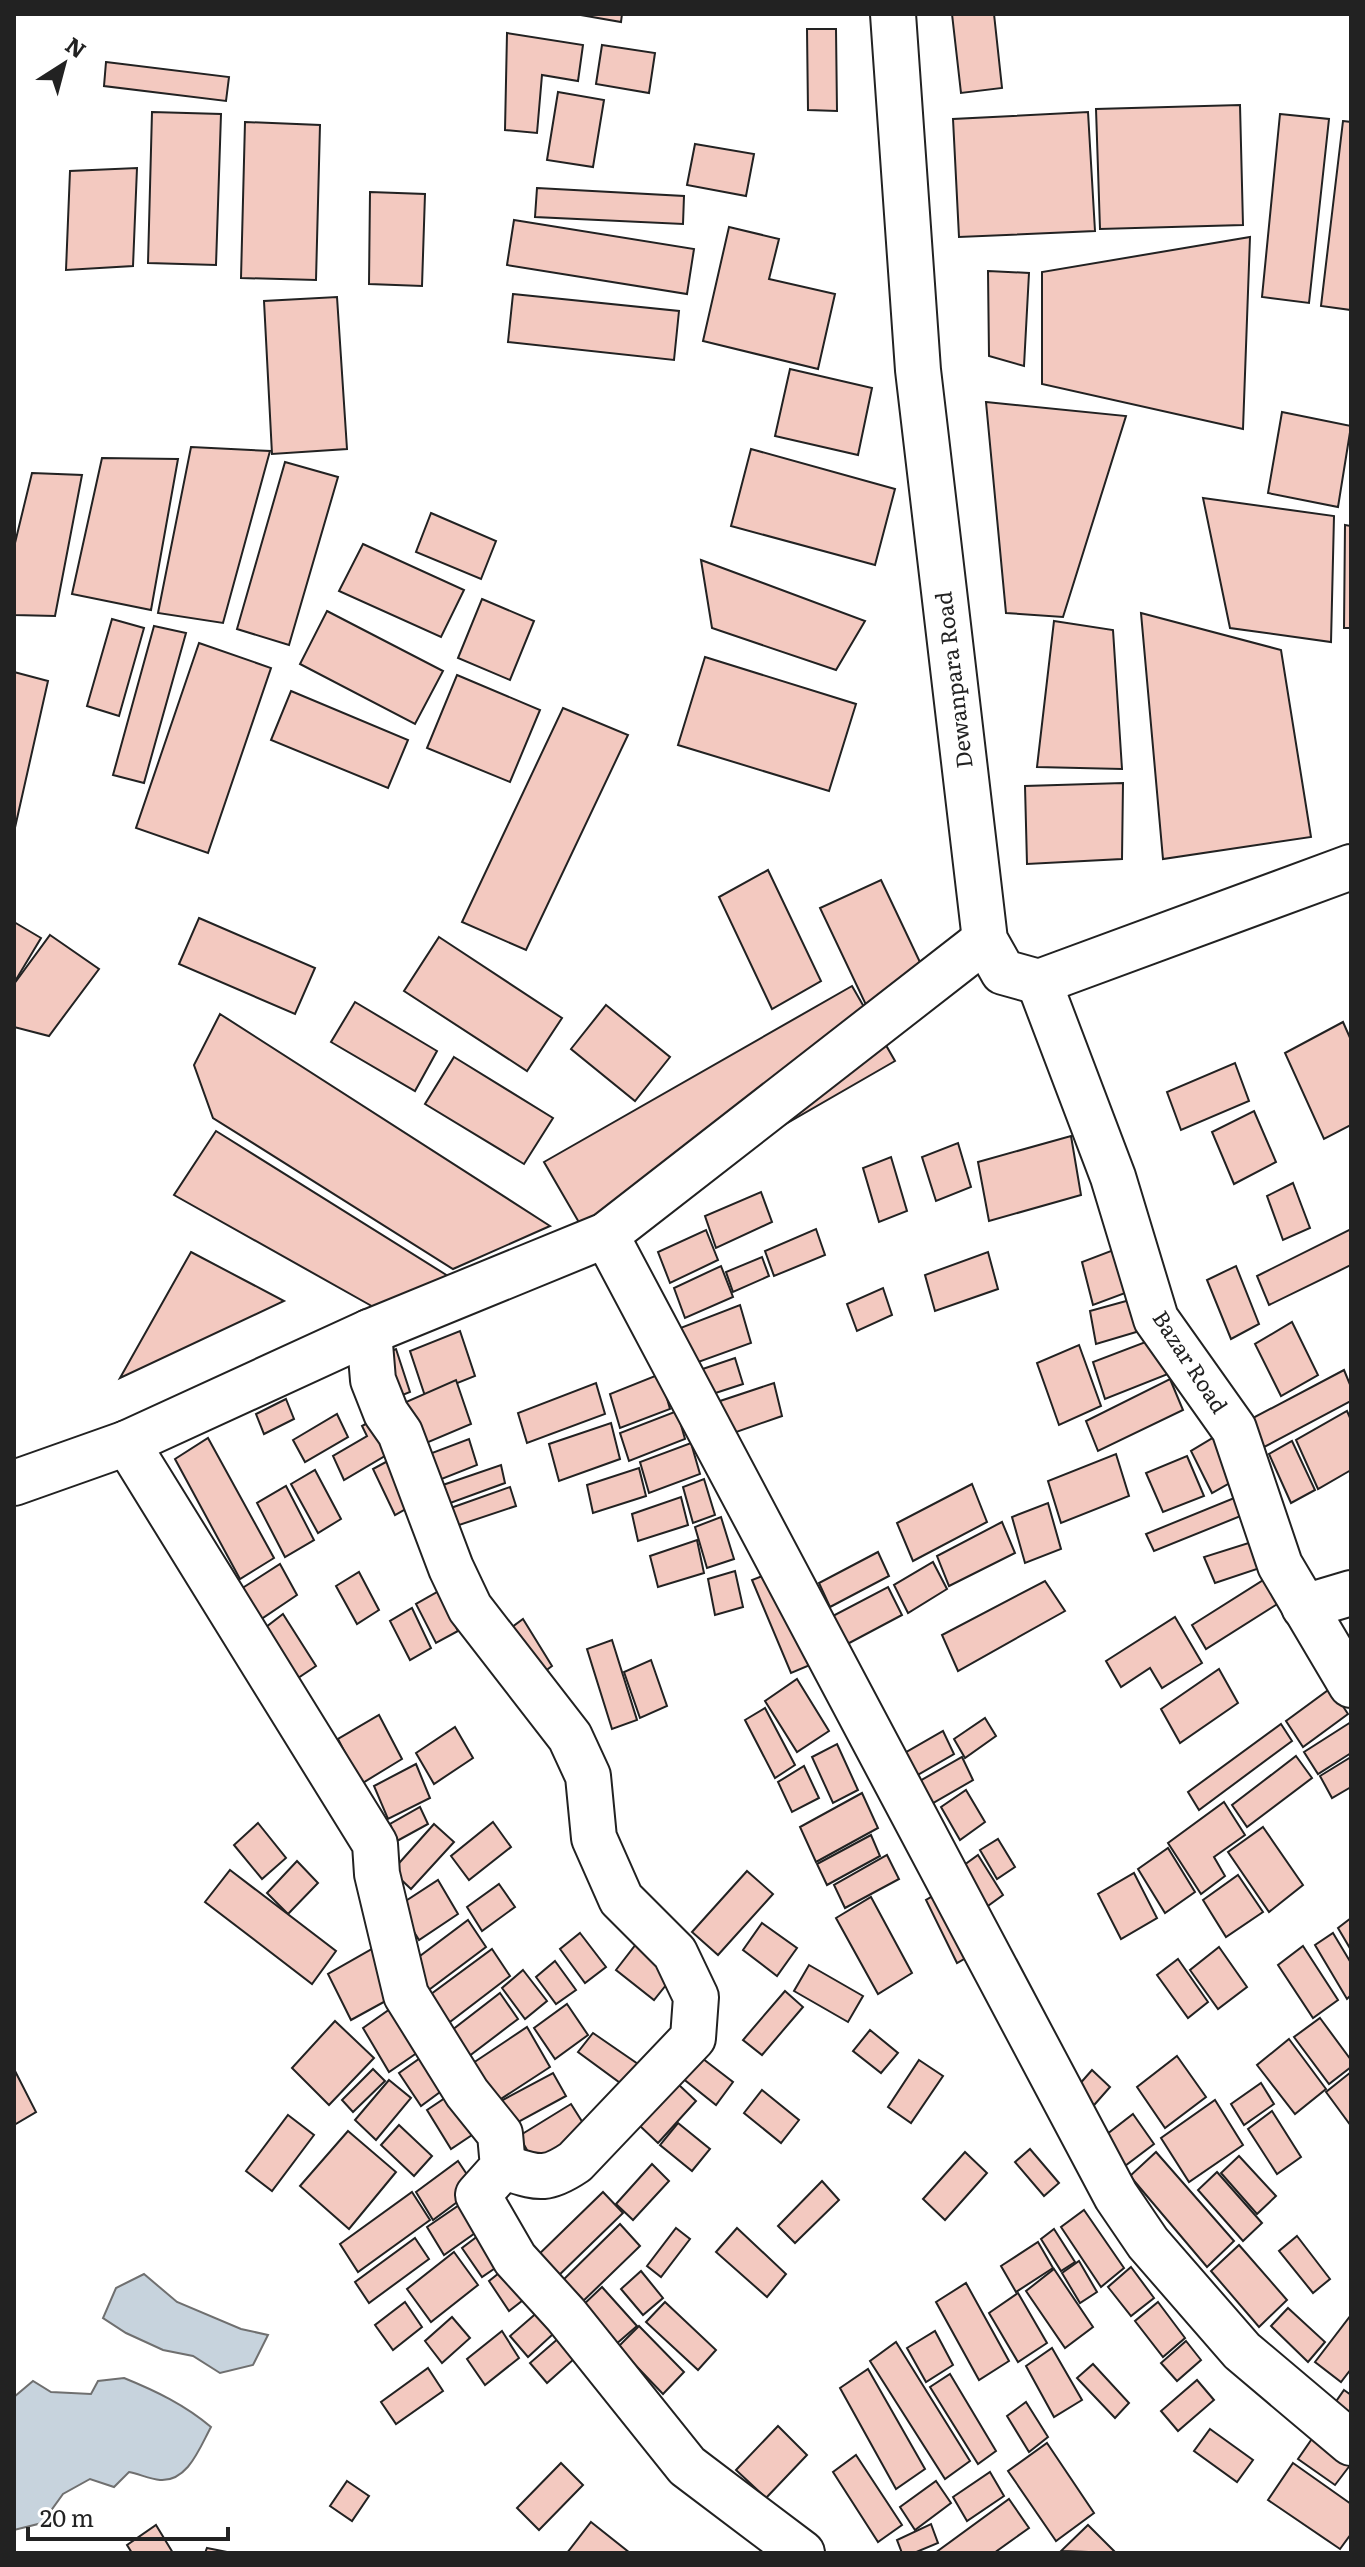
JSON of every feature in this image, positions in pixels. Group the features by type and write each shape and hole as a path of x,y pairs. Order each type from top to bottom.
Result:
{"street":[{"name":"Dewanpara Road","path":"893,14 918,370 985,940 1003,972 1039,982"},
{"path":"1039,982 1351,867"},
{"path":"14,1483 127,1443 369,1332 606,1235 985,940"},
{"name":"Bazar Road","path":"1039,982 1113,1177 1156,1319 1234,1429 1280,1565 1351,1685"},
{"path":"606,1235 1116,2196 1148,2243 1242,2351 1351,2443"},
{"path":"369,1332 373,1380 386,1413 400,1433 451,1568 470,1608 570,1737 588,1776 594,1838 621,1899 675,1953 696,1997 693,2038 575,2162 558,2174 538,2177 503,2167"},
{"path":"127,1443 375,1844 377,1874 406,1995 467,2093 500,2134 503,2167 478,2195 515,2259 566,2315 687,2466 802,2553"},
{"path":"1304,1607 1351,1593"}],"shaded area":[{"path":"144,2274 177,2302 241,2329 268,2335 253,2365 220,2373 193,2356 163,2350 126,2333 103,2318 116,2288"},
{"path":"124,2378 170,2399 211,2427 192,2462 170,2479 160,2480 129,2472 114,2487 90,2479 63,2494 42,2523 14,2530 14,2397 33,2381 51,2392 91,2394 98,2381"}],"building":[{"path":"575,14 622,14 621,22"},
{"path":"952,14 994,14 1002,88 961,93"},
{"path":"807,29 836,29 837,111 808,110"},
{"path":"507,33 583,45 578,81 542,75 537,133 505,130"},
{"path":"602,45 655,53 649,93 596,84"},
{"path":"106,62 229,77 226,101 104,86"},
{"path":"558,92 604,100 593,167 547,160"},
{"path":"1240,105 1243,225 1100,229 1096,109"},
{"path":"152,112 221,114 216,265 148,263"},
{"path":"1088,112 1095,231 959,237 953,119"},
{"path":"1280,114 1329,119 1309,303 1262,297"},
{"path":"1343,121 1351,122 1351,310 1321,306"},
{"path":"245,122 320,125 316,280 241,278"},
{"path":"695,144 754,154 746,196 687,185"},
{"path":"137,168 133,266 66,270 70,171"},
{"path":"537,188 684,196 683,224 535,217"},
{"path":"370,192 425,194 422,286 369,284"},
{"path":"514,220 694,249 687,294 507,265"},
{"path":"729,227 779,239 769,279 835,294 818,369 703,341"},
{"path":"1250,237 1243,429 1042,384 1042,272"},
{"path":"988,271 1029,273 1024,366 989,356"},
{"path":"513,294 679,311 674,360 508,342"},
{"path":"337,297 347,449 272,454 264,301"},
{"path":"790,369 872,388 858,455 775,436"},
{"path":"986,402 1126,416 1063,617 1006,613"},
{"path":"1282,412 1351,426 1338,507 1268,493"},
{"path":"191,447 270,451 223,623 158,613"},
{"path":"751,449 895,489 875,565 731,526"},
{"path":"102,458 178,459 151,610 72,594"},
{"path":"285,462 338,477 289,645 237,629"},
{"path":"32,473 82,475 55,616 14,615 14,547"},
{"path":"1203,498 1334,516 1331,642 1230,628"},
{"path":"431,513 496,541 481,579 416,552"},
{"path":"1345,525 1351,526 1351,628 1344,628"},
{"path":"363,544 464,590 441,637 339,591"},
{"path":"701,560 865,621 836,670 712,628"},
{"path":"482,599 534,621 510,680 458,658"},
{"path":"327,611 443,671 415,724 300,664"},
{"path":"1141,613 1281,650 1311,837 1163,859"},
{"path":"112,619 144,628 119,716 87,706"},
{"path":"1054,621 1113,630 1122,769 1037,767"},
{"path":"154,626 186,633 144,783 113,775"},
{"path":"199,643 271,668 208,853 136,828"},
{"path":"705,657 856,704 829,791 678,745"},
{"path":"14,672 48,681 14,832"},
{"path":"457,675 540,710 510,782 427,748"},
{"path":"291,691 408,740 388,788 271,740"},
{"path":"563,708 628,735 526,950 462,922"},
{"path":"1123,783 1122,859 1027,864 1025,786"},
{"path":"768,870 821,981 772,1009 719,897"},
{"path":"881,880 928,979 867,1007 820,908"},
{"path":"199,918 315,968 295,1014 179,964"},
{"path":"14,922 41,938 14,983"},
{"path":"50,935 99,969 49,1036 14,1027 14,984"},
{"path":"439,937 562,1018 527,1071 404,991"},
{"path":"852,986 895,1061 588,1238 544,1162"},
{"path":"355,1002 437,1051 415,1091 331,1042"},
{"path":"606,1005 670,1057 635,1101 571,1049"},
{"path":"220,1014 550,1226 453,1269 213,1118 194,1065"},
{"path":"1343,1022 1351,1040 1351,1125 1324,1139 1285,1053"},
{"path":"454,1057 553,1118 524,1164 425,1104"},
{"path":"1235,1063 1249,1101 1181,1130 1167,1092"},
{"path":"1254,1111 1276,1162 1234,1184 1212,1132"},
{"path":"216,1131 448,1276 377,1309 174,1195"},
{"path":"1071,1136 1081,1195 989,1221 978,1162"},
{"path":"958,1143 971,1187 936,1201 922,1157"},
{"path":"891,1157 907,1211 879,1222 863,1168"},
{"path":"1293,1183 1310,1228 1283,1240 1267,1196"},
{"path":"761,1192 772,1222 716,1248 705,1216"},
{"path":"816,1229 825,1255 774,1276 765,1251"},
{"path":"1351,1229 1351,1265 1269,1305 1257,1276"},
{"path":"706,1230 718,1260 670,1283 658,1252"},
{"path":"1124,1246 1136,1289 1093,1305 1082,1262"},
{"path":"191,1252 284,1301 120,1378"},
{"path":"988,1252 998,1289 935,1311 925,1275"},
{"path":"762,1257 769,1276 733,1292 726,1272"},
{"path":"721,1266 733,1297 685,1318 674,1288"},
{"path":"1236,1266 1259,1324 1231,1339 1207,1280"},
{"path":"883,1288 892,1315 857,1331 847,1304"},
{"path":"1137,1298 1143,1330 1096,1344 1090,1311"},
{"path":"740,1305 751,1343 679,1369 670,1332"},
{"path":"1292,1322 1318,1375 1281,1396 1255,1344"},
{"path":"460,1331 475,1376 425,1396 410,1351"},
{"path":"1156,1338 1168,1374 1105,1399 1093,1362"},
{"path":"1079,1345 1101,1406 1059,1425 1037,1363"},
{"path":"396,1349 410,1392 388,1401 375,1358"},
{"path":"735,1358 743,1384 688,1402 682,1376"},
{"path":"1344,1370 1351,1387 1351,1401 1247,1456 1234,1428"},
{"path":"660,1374 670,1409 620,1428 610,1394"},
{"path":"1170,1379 1183,1410 1098,1451 1086,1421"},
{"path":"456,1380 471,1424 412,1449 397,1406"},
{"path":"596,1383 605,1414 527,1443 518,1413"},
{"path":"774,1383 782,1416 702,1444 693,1410"},
{"path":"286,1399 294,1419 264,1434 256,1414"},
{"path":"677,1411 685,1439 629,1461 620,1433"},
{"path":"1347,1411 1351,1420 1351,1470 1318,1489 1296,1440"},
{"path":"337,1414 348,1437 305,1462 293,1440"},
{"path":"384,1414 400,1447 344,1480 333,1456 367,1436 362,1426"},
{"path":"611,1423 620,1459 559,1481 549,1444"},
{"path":"1221,1433 1242,1476 1212,1493 1191,1451"},
{"path":"208,1438 274,1558 240,1579 175,1459"},
{"path":"469,1439 477,1465 424,1486 416,1459"},
{"path":"1292,1441 1315,1490 1291,1503 1269,1454"},
{"path":"691,1443 700,1474 649,1493 640,1462"},
{"path":"1116,1454 1129,1496 1061,1523 1048,1481"},
{"path":"397,1456 418,1502 395,1515 373,1469"},
{"path":"1187,1456 1204,1496 1163,1512 1146,1473"},
{"path":"501,1465 505,1483 442,1506 437,1487"},
{"path":"639,1468 646,1496 593,1513 587,1485"},
{"path":"315,1470 341,1519 318,1533 291,1484"},
{"path":"704,1479 715,1515 693,1523 683,1487"},
{"path":"972,1484 987,1522 913,1561 897,1523"},
{"path":"286,1486 314,1540 285,1557 257,1503"},
{"path":"510,1487 516,1506 453,1527 448,1509"},
{"path":"1244,1494 1253,1511 1154,1551 1146,1534"},
{"path":"681,1497 688,1525 638,1541 632,1514"},
{"path":"1048,1503 1061,1549 1025,1563 1012,1517"},
{"path":"721,1517 734,1559 707,1568 695,1527"},
{"path":"1002,1522 1015,1553 949,1586 937,1556"},
{"path":"697,1540 704,1573 658,1587 650,1556"},
{"path":"1255,1541 1266,1566 1215,1583 1204,1557"},
{"path":"878,1552 889,1576 830,1607 819,1583"},
{"path":"933,1562 947,1589 908,1613 894,1585"},
{"path":"280,1564 297,1595 251,1626 233,1594"},
{"path":"735,1571 743,1607 715,1615 708,1579"},
{"path":"359,1572 379,1610 357,1624 336,1586"},
{"path":"770,1573 810,1665 791,1673 752,1580"},
{"path":"1265,1579 1279,1603 1206,1649 1192,1625"},
{"path":"1045,1581 1065,1611 958,1671 942,1635"},
{"path":"888,1587 902,1615 821,1658 808,1629"},
{"path":"439,1591 458,1631 436,1643 416,1604"},
{"path":"412,1608 431,1648 410,1660 390,1621"},
{"path":"283,1614 316,1666 289,1684 257,1634"},
{"path":"1175,1617 1202,1663 1162,1688 1150,1668 1121,1687 1106,1661"},
{"path":"523,1619 552,1666 533,1680 504,1633"},
{"path":"612,1640 637,1720 612,1729 587,1649"},
{"path":"651,1660 667,1706 640,1718 624,1672"},
{"path":"1219,1669 1238,1703 1180,1743 1161,1709"},
{"path":"797,1679 829,1731 797,1752 765,1701"},
{"path":"1331,1688 1348,1714 1303,1747 1286,1721"},
{"path":"765,1708 795,1765 775,1778 745,1720"},
{"path":"379,1715 402,1759 361,1784 338,1739"},
{"path":"985,1718 996,1736 965,1758 954,1739"},
{"path":"1351,1722 1351,1753 1318,1774 1304,1752"},
{"path":"1281,1724 1292,1741 1199,1810 1188,1792"},
{"path":"455,1727 473,1758 434,1784 416,1753"},
{"path":"943,1731 954,1754 914,1777 903,1754"},
{"path":"837,1744 858,1790 833,1803 812,1757"},
{"path":"1296,1756 1312,1778 1247,1827 1232,1805"},
{"path":"962,1757 973,1780 900,1822 888,1799"},
{"path":"1351,1757 1351,1787 1332,1798 1320,1776"},
{"path":"416,1764 430,1798 388,1819 374,1786"},
{"path":"804,1766 819,1798 792,1812 778,1782"},
{"path":"966,1790 985,1822 960,1840 941,1807"},
{"path":"862,1793 878,1828 816,1862 800,1827"},
{"path":"1224,1802 1245,1835 1214,1857 1225,1876 1201,1894 1168,1843"},
{"path":"420,1807 428,1824 397,1841 390,1824"},
{"path":"493,1822 511,1847 469,1880 451,1856"},
{"path":"258,1823 286,1858 262,1879 234,1845"},
{"path":"434,1824 454,1842 411,1889 392,1871"},
{"path":"1263,1827 1303,1885 1269,1912 1228,1852"},
{"path":"871,1835 880,1856 827,1885 817,1864"},
{"path":"998,1839 1015,1867 997,1879 980,1850"},
{"path":"1168,1848 1195,1892 1165,1913 1138,1869"},
{"path":"887,1855 899,1879 845,1908 834,1885"},
{"path":"978,1855 1003,1895 985,1908 960,1868"},
{"path":"297,1861 318,1883 288,1914 267,1893"},
{"path":"230,1870 336,1951 312,1984 205,1902"},
{"path":"747,1871 773,1894 718,1955 692,1932"},
{"path":"1134,1873 1157,1918 1121,1939 1098,1894"},
{"path":"1238,1875 1263,1912 1226,1937 1203,1900"},
{"path":"438,1880 458,1914 419,1940 398,1906"},
{"path":"959,1881 990,1944 957,1963 926,1900"},
{"path":"499,1884 515,1907 482,1931 467,1907"},
{"path":"871,1897 912,1973 878,1994 836,1918"},
{"path":"1351,1918 1351,1950 1338,1928"},
{"path":"468,1920 486,1947 422,1995 404,1968"},
{"path":"762,1923 797,1948 777,1976 743,1950"},
{"path":"580,1933 606,1967 585,1983 560,1949"},
{"path":"1333,1933 1351,1963 1351,1995 1347,1999 1315,1945"},
{"path":"640,1939 678,1970 654,2000 616,1970"},
{"path":"379,1945 402,1992 351,2020 328,1974"},
{"path":"1303,1946 1338,2000 1313,2018 1278,1965"},
{"path":"1219,1947 1247,1987 1218,2009 1190,1970"},
{"path":"492,1949 510,1976 442,2028 423,2000"},
{"path":"1178,1959 1208,2002 1188,2018 1157,1975"},
{"path":"555,1961 576,1990 556,2004 536,1977"},
{"path":"809,1965 863,1996 848,2022 794,1991"},
{"path":"523,1970 547,2001 525,2019 502,1988"},
{"path":"785,1991 803,2007 762,2055 743,2040"},
{"path":"500,1993 518,2019 460,2063 443,2037"},
{"path":"400,2002 427,2046 389,2072 363,2028"},
{"path":"567,2004 588,2035 555,2059 534,2028"},
{"path":"1320,2018 1351,2060 1351,2067 1329,2084 1294,2037"},
{"path":"335,2021 374,2058 329,2105 292,2068"},
{"path":"527,2027 550,2067 487,2108 464,2069"},
{"path":"870,2030 898,2053 881,2073 853,2051"},
{"path":"593,2033 638,2064 623,2085 578,2052"},
{"path":"1289,2039 1326,2089 1295,2114 1257,2065"},
{"path":"433,2049 455,2081 421,2106 399,2073"},
{"path":"698,2055 733,2082 716,2105 681,2077"},
{"path":"1177,2056 1206,2097 1165,2128 1137,2087"},
{"path":"919,2060 943,2076 911,2123 888,2107"},
{"path":"14,2069 36,2112 14,2125"},
{"path":"373,2069 385,2081 353,2112 342,2100"},
{"path":"1092,2070 1110,2087 1073,2129 1055,2112"},
{"path":"1351,2072 1351,2126 1326,2092"},
{"path":"553,2073 566,2096 511,2126 499,2102"},
{"path":"389,2080 411,2098 376,2140 355,2120"},
{"path":"1261,2083 1274,2104 1244,2125 1231,2104"},
{"path":"678,2084 696,2101 658,2143 640,2126"},
{"path":"460,2088 484,2127 451,2149 427,2110"},
{"path":"762,2090 799,2120 781,2143 744,2113"},
{"path":"1215,2100 1243,2145 1189,2182 1161,2138"},
{"path":"571,2104 588,2131 535,2164 519,2136"},
{"path":"1272,2111 1301,2157 1277,2174 1248,2129"},
{"path":"1133,2114 1154,2144 1113,2175 1093,2145"},
{"path":"288,2115 314,2135 272,2191 246,2171"},
{"path":"678,2123 710,2149 692,2171 660,2145"},
{"path":"399,2125 432,2156 414,2176 381,2145"},
{"path":"348,2131 396,2172 349,2229 300,2186"},
{"path":"1030,2149 1059,2183 1044,2196 1015,2162"},
{"path":"965,2152 987,2173 945,2220 923,2199"},
{"path":"1156,2152 1234,2241 1207,2267 1130,2176"},
{"path":"1239,2156 1276,2196 1257,2214 1221,2173"},
{"path":"458,2161 476,2188 433,2220 416,2192"},
{"path":"652,2164 669,2181 633,2220 616,2204"},
{"path":"1217,2172 1262,2223 1243,2241 1198,2190"},
{"path":"822,2181 839,2200 795,2243 778,2226"},
{"path":"412,2192 430,2220 358,2272 340,2244"},
{"path":"603,2192 623,2213 554,2280 534,2259"},
{"path":"468,2199 485,2226 444,2255 427,2227"},
{"path":"1084,2210 1124,2268 1101,2287 1061,2227"},
{"path":"620,2224 640,2246 578,2306 558,2285"},
{"path":"676,2228 690,2239 661,2277 647,2266"},
{"path":"737,2228 786,2274 767,2297 716,2252"},
{"path":"487,2229 507,2260 482,2277 462,2248"},
{"path":"1054,2229 1075,2262 1061,2271 1041,2239"},
{"path":"1297,2236 1330,2279 1313,2293 1279,2251"},
{"path":"415,2238 429,2259 369,2303 355,2282"},
{"path":"1038,2242 1053,2268 1016,2292 1001,2266"},
{"path":"1239,2245 1287,2300 1259,2327 1211,2271"},
{"path":"454,2252 478,2285 431,2322 407,2289"},
{"path":"1079,2261 1097,2292 1080,2303 1062,2273"},
{"path":"508,2266 527,2297 509,2311 489,2281"},
{"path":"1131,2267 1154,2298 1131,2316 1108,2287"},
{"path":"1054,2269 1093,2327 1065,2348 1026,2291"},
{"path":"641,2271 663,2298 643,2315 621,2289"},
{"path":"966,2283 1009,2361 979,2380 936,2302"},
{"path":"602,2287 637,2326 615,2345 581,2307"},
{"path":"1018,2293 1047,2343 1018,2362 989,2313"},
{"path":"405,2302 422,2327 393,2350 375,2325"},
{"path":"665,2302 716,2350 698,2370 646,2322"},
{"path":"1158,2302 1185,2338 1163,2357 1135,2321"},
{"path":"547,2304 564,2324 528,2357 510,2336"},
{"path":"1288,2308 1325,2342 1308,2362 1271,2326"},
{"path":"1351,2315 1351,2369 1341,2382 1315,2362"},
{"path":"452,2317 470,2338 442,2363 425,2341"},
{"path":"639,2326 684,2372 663,2394 618,2347"},
{"path":"502,2331 519,2358 485,2385 467,2359"},
{"path":"567,2331 583,2351 547,2383 530,2363"},
{"path":"935,2331 953,2365 926,2382 907,2348"},
{"path":"1186,2341 1201,2360 1177,2381 1161,2363"},
{"path":"896,2342 970,2461 945,2479 870,2361"},
{"path":"1052,2348 1082,2400 1054,2417 1026,2366"},
{"path":"1093,2364 1129,2403 1115,2418 1077,2378"},
{"path":"428,2368 443,2391 396,2424 381,2402"},
{"path":"868,2369 925,2469 896,2489 840,2388"},
{"path":"950,2374 996,2451 978,2464 930,2387"},
{"path":"1197,2380 1214,2400 1178,2431 1161,2411"},
{"path":"1344,2390 1351,2395 1351,2428 1328,2413"},
{"path":"1026,2402 1048,2437 1029,2452 1007,2416"},
{"path":"778,2426 807,2455 766,2498 736,2470"},
{"path":"1210,2429 1253,2460 1237,2482 1194,2451"},
{"path":"1316,2433 1351,2464 1335,2485 1298,2459"},
{"path":"1047,2443 1094,2513 1056,2541 1008,2471"},
{"path":"856,2455 902,2525 878,2542 833,2472"},
{"path":"561,2463 583,2485 539,2530 517,2508"},
{"path":"1293,2463 1351,2504 1351,2534 1340,2549 1268,2500"},
{"path":"990,2472 1004,2496 967,2521 953,2497"},
{"path":"347,2481 369,2496 352,2521 330,2506"},
{"path":"936,2481 951,2503 915,2530 900,2507"},
{"path":"1009,2499 1029,2528 994,2553 935,2553"},
{"path":"591,2522 630,2553 567,2553"},
{"path":"931,2524 938,2543 914,2553 902,2553 897,2540"},
{"path":"156,2525 173,2553 132,2553 127,2545"},
{"path":"1088,2525 1116,2553 1061,2551"},
{"path":"207,2548 232,2553 205,2553"}]}
